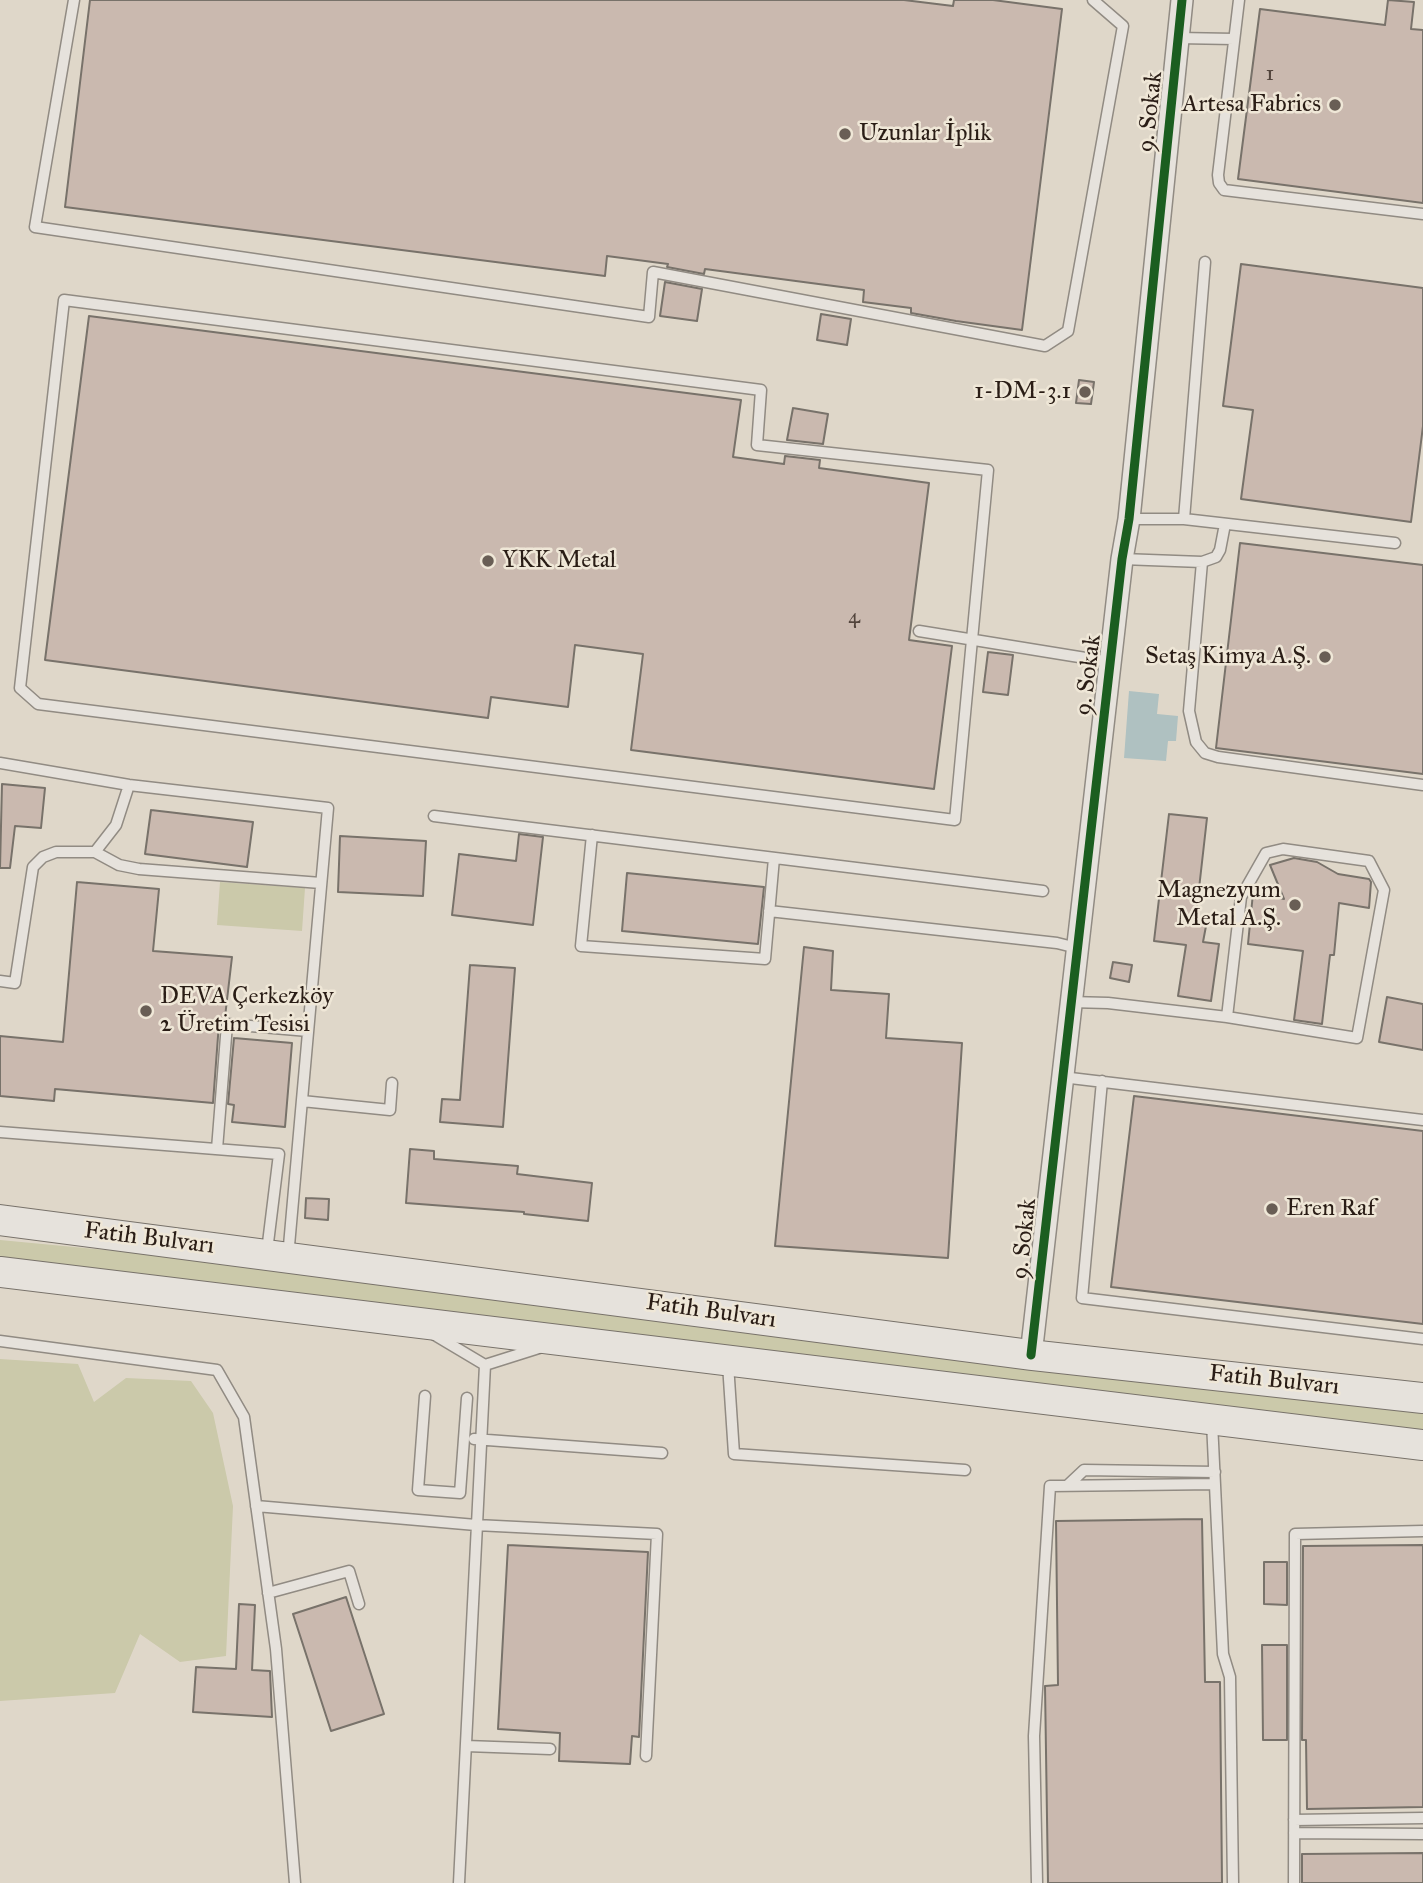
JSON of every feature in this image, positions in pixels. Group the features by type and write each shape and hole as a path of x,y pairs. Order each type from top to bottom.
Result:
{"main road":[{"name":"Fatih Bulvarı","path":"0,1220 1031,1354 1423,1398"},
{"name":"Fatih Bulvarı","path":"0,1272 1423,1446"},
{"path":"996,1394 1025,1381 1031,1354"}],"street":[{"name":"9. Sokak","path":"1031,1354 1070,1002 1129,519 1182,0"}],"lane":[{"path":"74,0 35,227 649,317 653,272 1045,346 1068,331 1123,26 1093,0"},
{"path":"1239,0 1218,174 1219,183 1224,190 1423,214"},
{"path":"1178,38 1234,38"},
{"path":"1184,519 1205,262"},
{"path":"64,300 761,390 757,445 988,470 972,640 956,820 37,704 20,688 64,300"},
{"path":"1129,519 1184,519 1395,544"},
{"path":"1122,559 1202,562 1216,557 1225,524"},
{"path":"1202,562 1189,711 1196,742 1205,753 1423,785"},
{"path":"919,631 1111,662"},
{"path":"0,763 129,785 328,808 302,1101 278,1255"},
{"path":"95,852 116,825 129,785"},
{"path":"434,816 1043,891"},
{"path":"592,835 581,946 765,959 774,858"},
{"path":"1070,1002 1108,1003 1227,1017 1357,1038 1384,890 1368,861 1283,849 1266,853 1241,897 1227,1017"},
{"path":"0,981 15,983 33,867 56,852 95,852 119,865 138,869 321,883"},
{"path":"769,911 1056,943 1077,948"},
{"path":"217,1149 227,1024 308,1031"},
{"path":"1062,1077 1423,1120"},
{"path":"1102,1082 1082,1298 1423,1339"},
{"path":"302,1101 390,1110 392,1083"},
{"path":"0,1132 279,1154 278,1255"},
{"path":"416,1323 485,1365 561,1341"},
{"path":"0,1341 217,1370 244,1416 276,1649 295,1883"},
{"path":"728,1361 734,1454 965,1470"},
{"path":"459,1883 485,1365"},
{"path":"425,1396 418,1490 460,1493 467,1398"},
{"path":"1212,1421 1223,1654 1230,1677 1233,1883"},
{"path":"464,1438 662,1453"},
{"path":"1067,1486 1084,1470 1215,1472"},
{"path":"1037,1883 1034,1736 1050,1486 1215,1484"},
{"path":"256,1506 476,1525 657,1534 646,1756"},
{"path":"1294,1883 1296,1534 1423,1531"},
{"path":"268,1593 349,1570 359,1604"},
{"path":"466,1746 550,1749"},
{"path":"1294,1820 1423,1818"},
{"path":"1294,1833 1423,1834"}],"shaded area":[{"path":"1129,691 1159,694 1157,714 1178,716 1176,741 1168,741 1166,761 1124,758"},
{"path":"220,882 305,888 302,931 217,925"},
{"path":"0,1240 296,1268 1423,1411 1423,1437 0,1262"},
{"path":"0,1359 78,1364 94,1402 126,1378 191,1381 213,1413 233,1506 226,1656 180,1662 140,1634 115,1693 0,1701"}],"building":[{"path":"90,0 904,0 953,6 954,0 993,0 1062,9 1022,330 956,321 911,313 911,308 863,302 864,290 705,269 704,274 667,267 668,264 607,256 605,276 65,207"},
{"name":"Artesa Fabrics","path":"1388,0 1414,2 1411,29 1423,30 1423,203 1238,179 1260,9 1385,25"},
{"path":"1241,264 1423,288 1423,426 1411,522 1241,499 1253,410 1223,406"},
{"path":"665,282 702,289 697,321 660,316"},
{"path":"821,314 851,319 847,345 817,340"},
{"name":"YKK Metal","path":"89,316 741,400 733,457 784,464 785,456 820,460 819,468 929,483 909,640 952,646 934,789 631,750 643,654 575,645 568,707 491,697 488,718 45,660"},
{"name":"1-DM-3.1","path":"1079,380 1094,382 1091,404 1076,403"},
{"path":"793,408 828,414 823,444 787,440"},
{"name":"Setaş Kimya A.Ş.","path":"1240,543 1423,565 1423,774 1216,748"},
{"path":"988,652 1013,655 1008,695 983,692"},
{"path":"2,784 45,788 41,828 15,826 10,868 0,868"},
{"path":"151,810 253,822 247,867 145,854"},
{"path":"1169,814 1207,818 1195,924 1206,926 1203,942 1219,944 1211,1001 1178,996 1186,945 1154,941"},
{"path":"519,834 543,837 533,925 452,915 459,854 516,861"},
{"path":"340,836 426,841 423,896 338,892"},
{"name":"Magnezyum Metal A.Ş.","path":"1294,858 1317,862 1338,874 1369,879 1371,882 1369,908 1339,903 1334,955 1330,955 1322,1024 1294,1020 1303,951 1248,944 1253,893 1284,899 1270,865"},
{"path":"627,873 764,887 758,944 622,931"},
{"name":"DEVA Çerkezköy 2 Üretim Tesisi","path":"77,882 159,889 153,951 232,957 225,1017 219,1023 213,1103 55,1089 54,1101 0,1096 0,1036 63,1042"},
{"path":"804,947 833,951 831,990 889,994 886,1038 962,1043 948,1258 775,1246"},
{"path":"1113,962 1132,965 1129,982 1110,978"},
{"path":"470,965 515,968 503,1127 440,1122 442,1099 460,1100"},
{"path":"1387,997 1423,1004 1423,1050 1379,1042"},
{"path":"234,1038 292,1043 285,1127 232,1122 234,1105 228,1104"},
{"name":"Eren Raf","path":"1134,1096 1423,1131 1423,1324 1111,1287"},
{"path":"410,1149 434,1151 434,1159 518,1166 517,1174 592,1183 588,1221 524,1212 406,1203"},
{"path":"306,1198 329,1199 328,1220 305,1218"},
{"path":"1202,1519 1205,1682 1220,1682 1222,1883 1048,1883 1045,1686 1058,1685 1056,1521"},
{"path":"508,1545 648,1552 639,1737 632,1736 630,1764 559,1761 560,1733 498,1729"},
{"path":"1423,1545 1423,1807 1307,1809 1306,1740 1302,1740 1303,1546"},
{"path":"1264,1562 1287,1562 1287,1605 1264,1604"},
{"path":"346,1597 384,1714 331,1731 293,1614"},
{"path":"239,1604 255,1605 252,1670 270,1671 272,1717 193,1712 196,1667 236,1669"},
{"path":"1262,1645 1287,1645 1287,1740 1263,1740"},
{"path":"1423,1853 1423,1883 1302,1883 1302,1854"}],"cycle path":[{"path":"1031,1355 1122,559 1129,519 1182,0"}],"place":[{"name":"Artesa Fabrics","path":"1335,105"},
{"name":"Uzunlar İplik","path":"845,134"},
{"name":"1-DM-3.1","path":"1085,392"},
{"name":"YKK Metal","path":"488,561"},
{"name":"Setaş Kimya A.Ş.","path":"1325,657"},
{"name":"Magnezyum Metal A.Ş.","path":"1295,905"},
{"name":"DEVA Çerkezköy 2 Üretim Tesisi","path":"146,1011"},
{"name":"Eren Raf","path":"1272,1209"}]}
